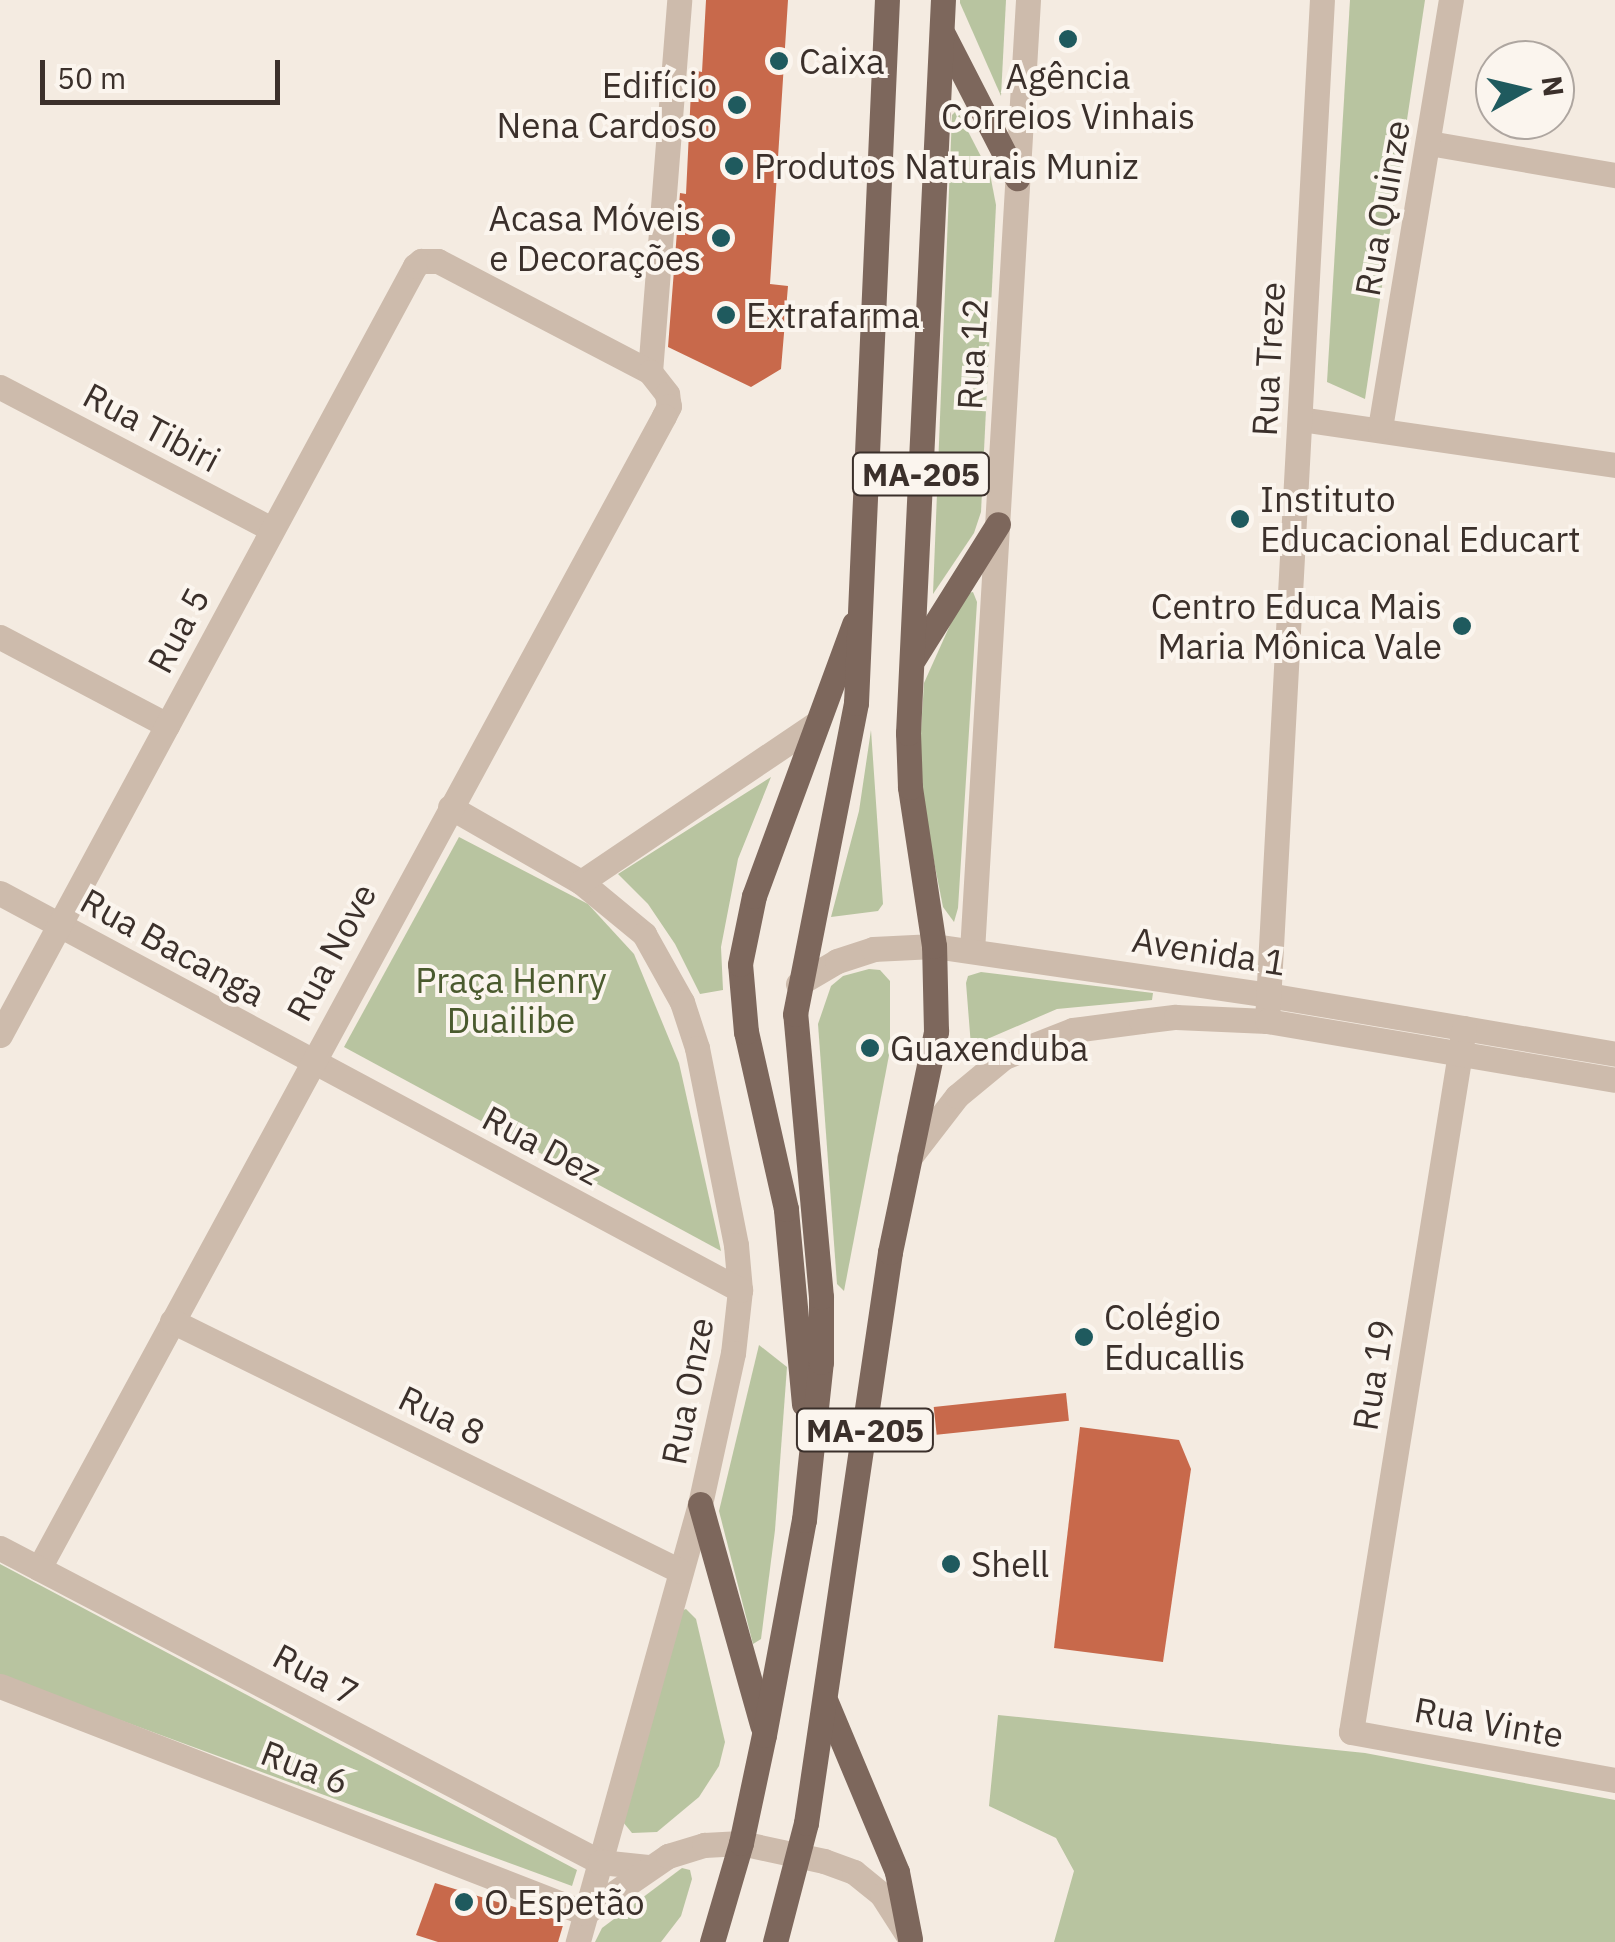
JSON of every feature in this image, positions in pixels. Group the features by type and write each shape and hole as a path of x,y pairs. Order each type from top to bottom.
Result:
{"main road":[{"name":"MA-205","path":"712,1942 740,1844 764,1734 804,1520 822,1330 796,1044 798,984 856,703 888,0"},
{"name":"MA-205","path":"775,1942 799,1855 826,1702 890,1252 936,1032 934,946 909,773 911,662 944,0"},
{"path":"942,33 1017,178"},
{"path":"911,662 998,524"},
{"path":"804,1520 804,1396 796,1279 770,1123 746,1032 740,964 754,896 862,600"},
{"path":"700,1504 764,1734"},
{"path":"826,1702 897,1872 912,1941"}],"street":[{"name":"Rua Nove","path":"38,1568 669,406 667,394 650,372 679,0"},
{"name":"Rua 12","path":"972,952 1028,0"},
{"name":"Rua Treze","path":"1268,1008 1322,0"},
{"name":"Rua Quinze","path":"1380,428 1451,0"},
{"path":"1430,142 1615,175"},
{"name":"Rua 5","path":"0,1035 410,273 421,261 438,261 650,372"},
{"name":"Rua Tibiri","path":"0,387 272,529"},
{"path":"1300,419 1615,465"},
{"path":"0,637 166,725"},
{"path":"581,882 814,725"},
{"name":"Rua Onze","path":"450,807 581,882 644,934 682,1002 724,1177 740,1290 732,1352 700,1504 578,1942"},
{"name":"Rua Bacanga","path":"0,893 311,1063"},
{"name":"Avenida 1","path":"798,984 837,961 872,949 934,946 1462,1041 1615,1080"},
{"name":"Avenida 1","path":"909,1158 946,1108 984,1071 1041,1039 1073,1030 1268,1008"},
{"name":"Avenida 1","path":"1462,1041 1615,1054"},
{"name":"Rua 19","path":"1351,1732 1462,1041"},
{"name":"Rua Dez","path":"311,1063 740,1290"},
{"name":"Rua 8","path":"172,1321 680,1571"},
{"name":"Rua 7","path":"0,1548 600,1862"},
{"name":"Rua 6","path":"0,1686 585,1913"},
{"name":"Rua Vinte","path":"1351,1732 1615,1780"},
{"path":"585,1913 648,1867 686,1849 740,1844 799,1855 854,1872 892,1908 912,1941"},
{"path":"600,1862 648,1867"}],"green space":[{"path":"1006,0 1001,96 960,3"},
{"path":"1350,0 1425,0 1365,399 1327,382"},
{"path":"957,110 990,174 996,205 981,512 974,533 933,594 952,115"},
{"path":"973,592 977,602 954,922 943,907 925,816 919,761 924,683 964,594"},
{"path":"871,730 883,904 878,911 831,917 859,811"},
{"path":"771,777 738,859 721,947 723,990 700,994 675,944 648,904 618,874"},
{"name":"Praça Henry Duailibe","path":"459,837 588,904 634,954 679,1063 721,1251 344,1047"},
{"path":"880,970 890,981 890,1050 844,1291 837,1284 818,1024 831,986 843,976"},
{"path":"981,972 1153,993 1152,1000 1057,1009 971,1046 966,983 968,976"},
{"path":"759,1345 787,1367 775,1530 761,1639 753,1644 719,1511"},
{"path":"0,1564 577,1870 572,1886 0,1676"},
{"path":"686,1609 696,1619 725,1742 719,1766 699,1797 657,1832 632,1833 623,1822 681,1611"},
{"path":"998,1715 1365,1753 1615,1800 1615,1942 1054,1942 1074,1871 1056,1838 989,1806"},
{"path":"682,1868 690,1870 692,1879 681,1916 661,1942 595,1942 602,1928"}],"building":[{"path":"706,0 788,0 770,284 788,286 781,369 751,387 668,347 680,193 686,194 692,70 702,72"},
{"path":"1066,1393 1069,1421 937,1435 934,1407"},
{"path":"1080,1427 1179,1440 1191,1469 1163,1662 1054,1648"},
{"name":"O Espetão","path":"435,1883 564,1922 558,1942 438,1942 416,1935"}],"place":[{"name":"Agência Correios Vinhais","path":"1068,39"},
{"name":"Caixa","path":"779,61"},
{"name":"Edifício Nena Cardoso","path":"737,105"},
{"name":"Produtos Naturais Muniz","path":"734,166"},
{"name":"Acasa Móveis e Decorações","path":"721,238"},
{"name":"Extrafarma","path":"726,315"},
{"name":"Instituto Educacional Educart","path":"1240,519"},
{"name":"Centro Educa Mais Maria Mônica Vale","path":"1462,626"},
{"name":"Guaxenduba","path":"870,1048"},
{"name":"Colégio Educallis","path":"1084,1337"},
{"name":"Shell","path":"951,1564"},
{"name":"O Espetão","path":"464,1902"}]}
